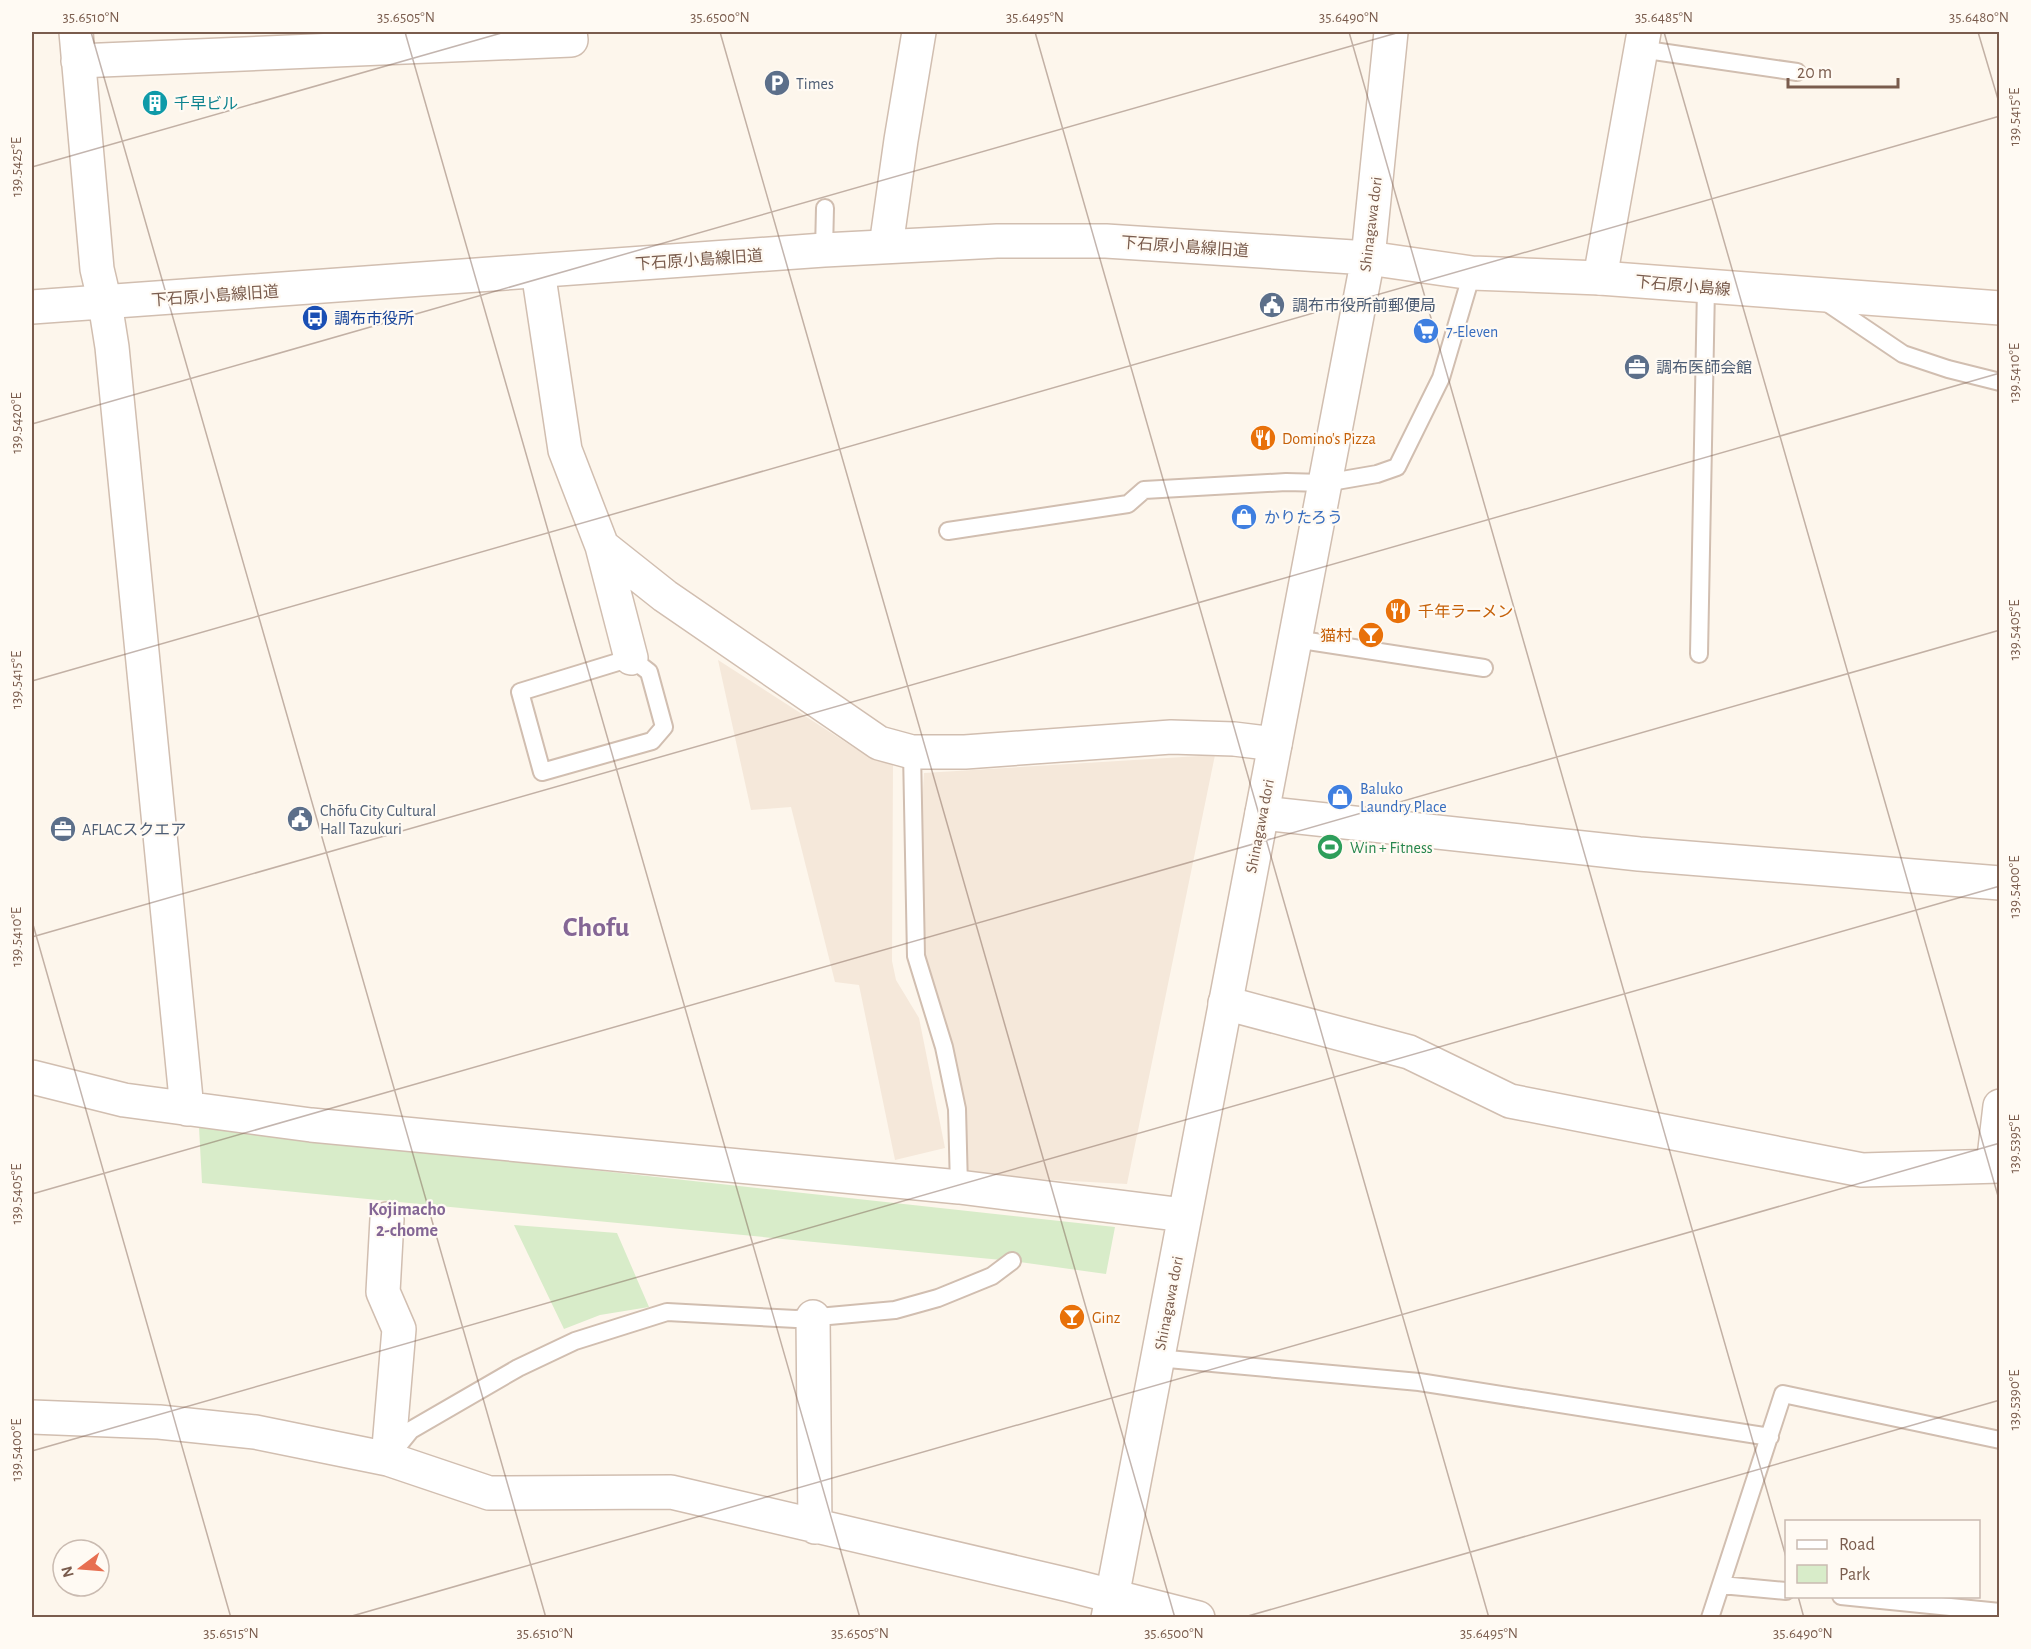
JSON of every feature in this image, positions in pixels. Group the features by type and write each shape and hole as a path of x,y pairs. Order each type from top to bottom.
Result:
{"street":[{"path":"187,1109 112,347 97,269 77,46 571,40 570,32"},
{"path":"886,246 919,32"},
{"name":"Shinagawa dori","path":"1110,1607 1368,258 1391,32"},
{"path":"1600,278 1642,40"},
{"name":"下石原小島線旧道","path":"32,307 824,250 996,241 1106,241 1368,258"},
{"name":"下石原小島線","path":"1368,258 1472,273 1600,278 2000,308"},
{"path":"538,271 565,450 602,546 631,658"},
{"path":"602,546 665,596 879,742 912,752 965,752 1171,737 1275,744"},
{"path":"1262,813 1639,854 2000,883"},
{"path":"1225,1003 1409,1052 1510,1101 1862,1170 1996,1166 2000,1106"},
{"path":"32,1077 124,1100 311,1125 959,1187 1184,1215"},
{"path":"387,1219 383,1292 399,1329 388,1459"},
{"path":"813,1317 815,1527"},
{"path":"32,1417 159,1422 255,1432 388,1459 489,1493 671,1492 1069,1585 1110,1607 1198,1617"}],"lane":[{"path":"1642,40 1797,72"},
{"path":"824,250 825,208"},
{"path":"948,531 1128,504 1144,490 1286,482 1324,483 1377,474 1397,467 1442,378 1472,273"},
{"path":"1699,654 1706,287"},
{"path":"1815,295 1902,354 2000,382"},
{"path":"1295,639 1484,668"},
{"path":"631,658 649,672 664,727 652,741 542,772 520,692 631,658"},
{"path":"912,752 916,956 944,1047 957,1109 959,1187"},
{"path":"388,1459 411,1430 518,1368 575,1341 668,1312 796,1320 896,1310 938,1298 992,1276 1012,1261"},
{"path":"1157,1358 1419,1382 1770,1437"},
{"path":"1710,1617 1783,1394 2000,1440"},
{"path":"1721,1585 1785,1591"},
{"path":"1861,1598 2000,1612"}],"shaded area":[{"path":"718,660 864,754 893,763 892,961 896,980 919,1018 945,1148 895,1160 859,985 835,982 791,807 751,810"},
{"path":"1215,755 1127,1184 961,1175 944,1047 912,968 924,773"}],"green space":[{"path":"199,1127 1115,1227 1106,1274 1012,1261 202,1183"},
{"path":"514,1225 617,1233 649,1307 600,1315 564,1329"}],"place":[{"name":"Times","path":"777,83"},
{"name":"千早ビル","path":"155,103"},
{"name":"調布市役所前郵便局","path":"1272,305"},
{"name":"調布市役所","path":"315,318"},
{"name":"7-Eleven","path":"1426,331"},
{"name":"調布医師会館","path":"1637,367"},
{"name":"Domino's Pizza","path":"1263,438"},
{"name":"かりたろう","path":"1244,517"},
{"name":"千年ラーメン","path":"1398,611"},
{"name":"猫村","path":"1371,635"},
{"name":"Baluko Laundry Place","path":"1340,797"},
{"name":"Chōfu City Cultural Hall Tazukuri","path":"300,819"},
{"name":"AFLACスクエア","path":"63,829"},
{"name":"Win + Fitness","path":"1330,847"},
{"name":"Ginz","path":"1072,1317"}],"district":[{"name":"Chofu","path":"596,926"},
{"name":"Kojimacho 2-chome","path":"407,1219"}]}
